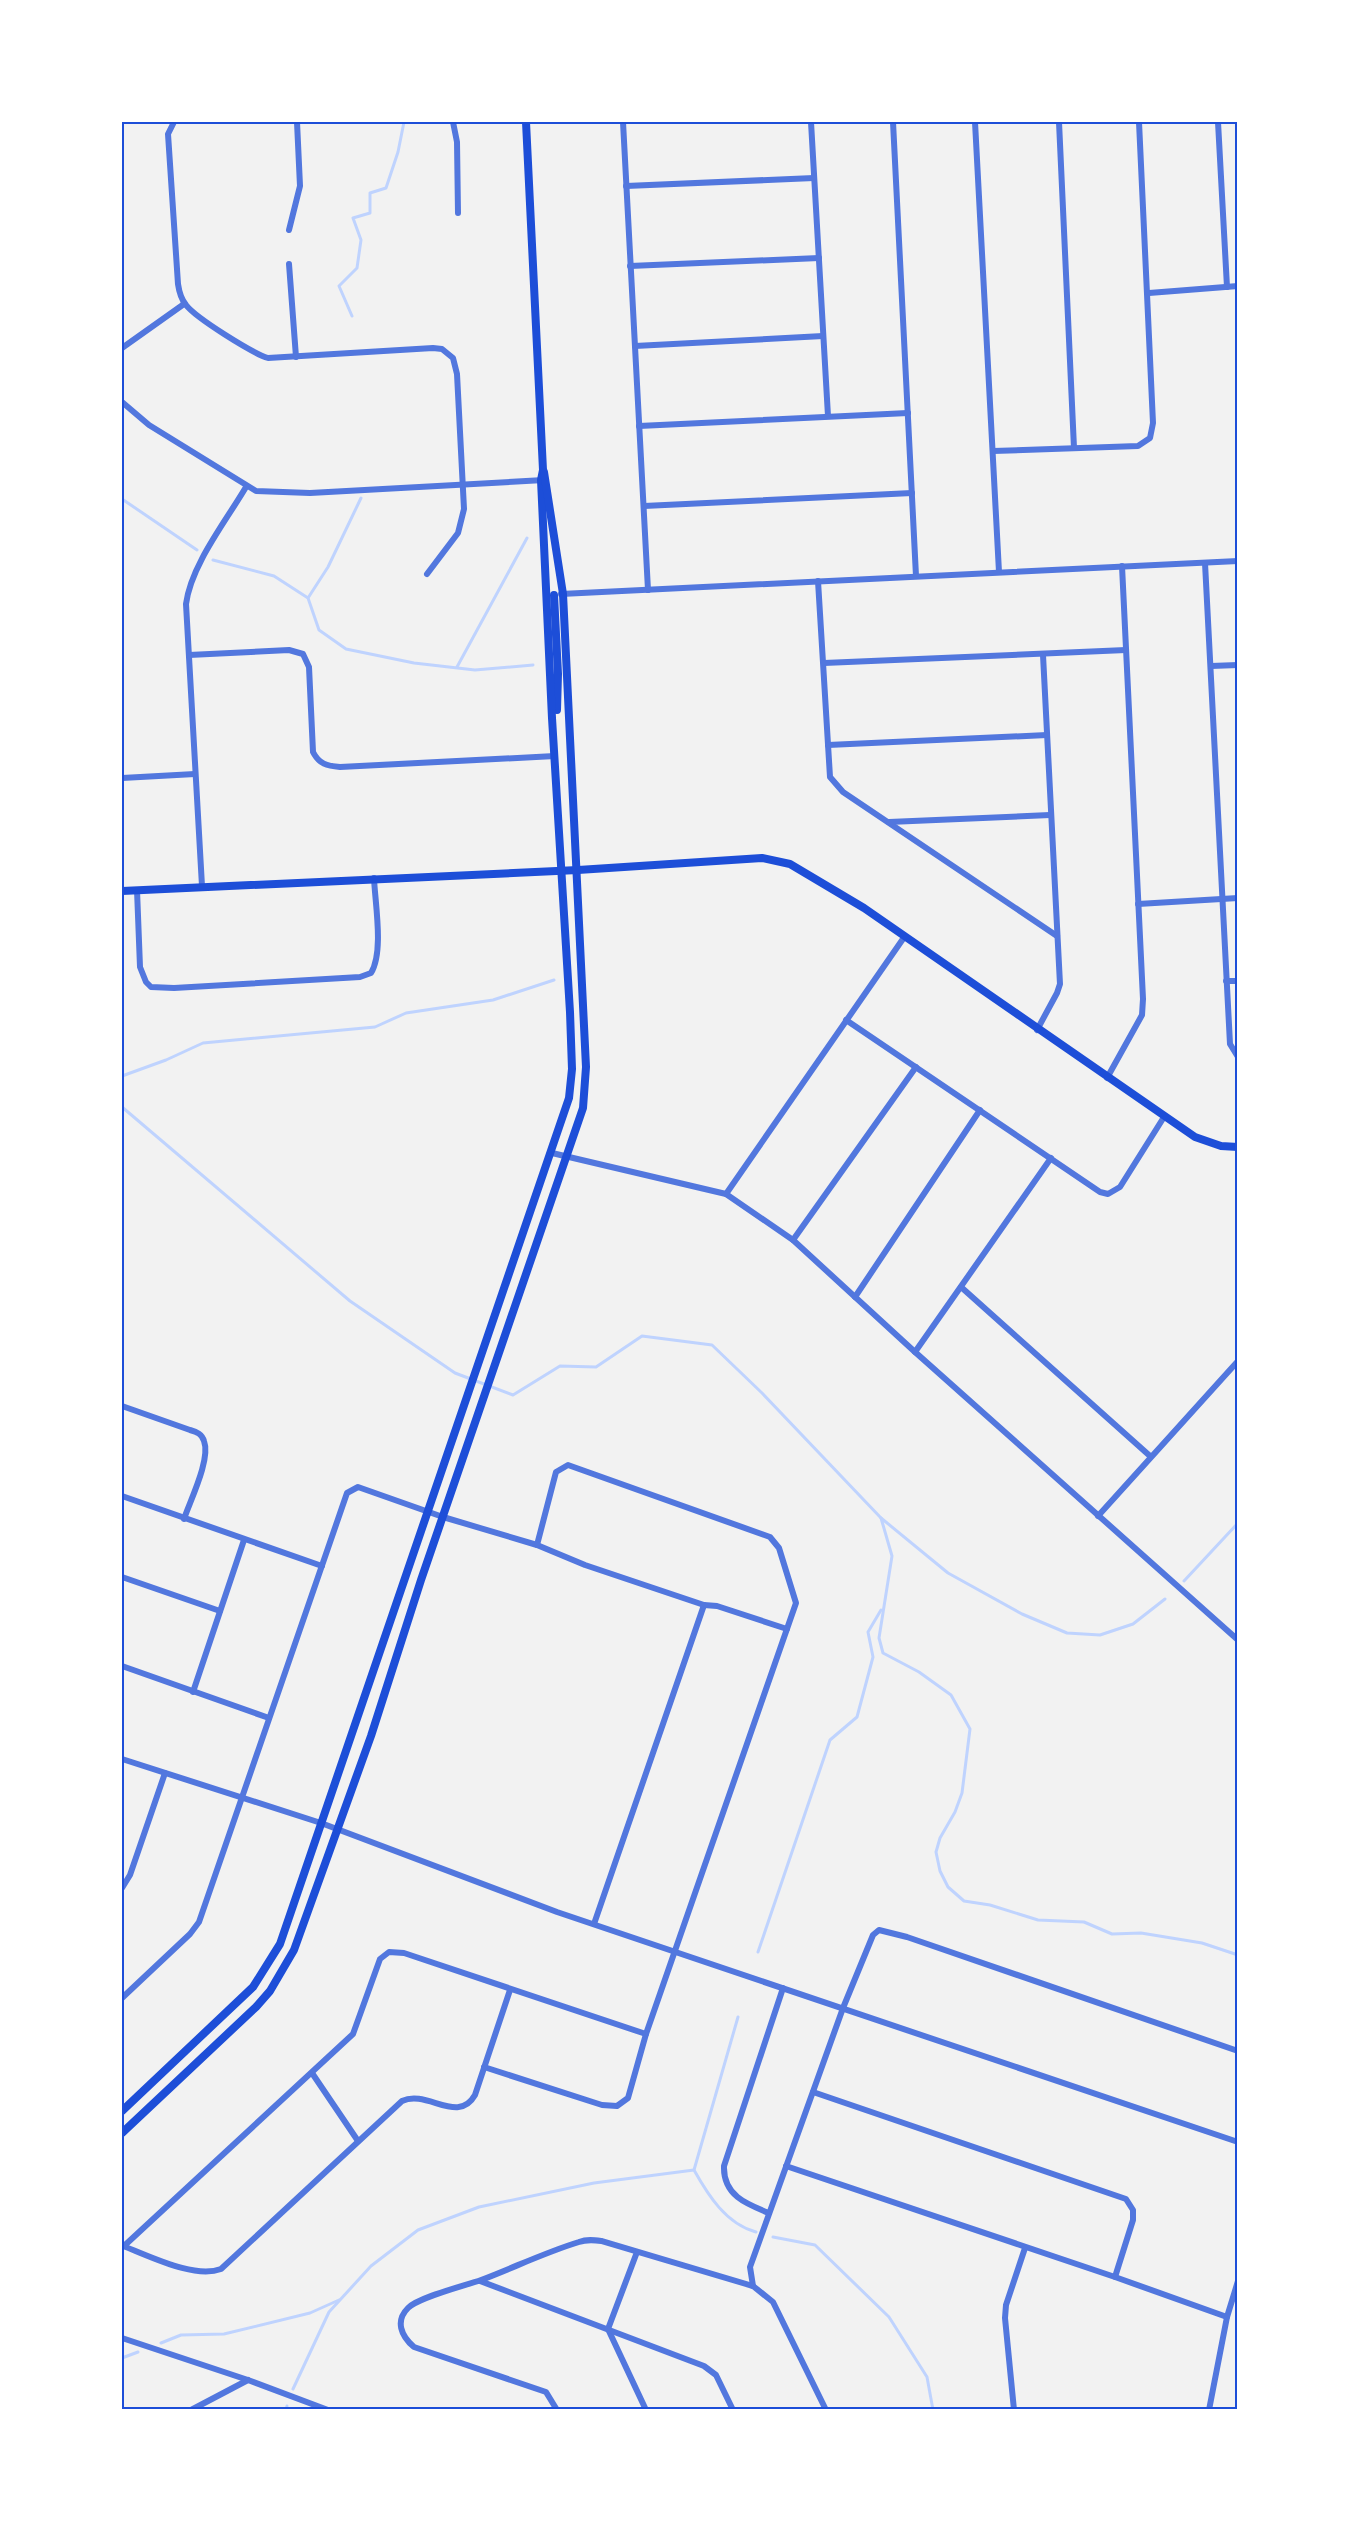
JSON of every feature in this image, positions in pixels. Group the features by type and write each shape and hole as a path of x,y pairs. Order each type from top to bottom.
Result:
{"main road":[{"path":"122,2133 256,2007 270,1991 294,1950 371,1736 442,1517 567,1156 585,1097 578,870 543,470 526,122"},
{"path":"122,2111 237,2003 262,1974 279,1945 570,1098 572,1069 554,744 558,674 544,480"},
{"path":"122,891 578,870 735,860 771,860 790,864 905,936 1164,1118 1202,1141 1221,1146 1238,1147"}],"street":[{"path":"174,122 168,134 178,284 184,304 250,351 268,358 433,348 448,353 453,358 457,374 464,509 458,533 427,574"},
{"path":"289,230 300,186 297,122"},
{"path":"453,122 457,142 458,213"},
{"path":"623,122 648,590"},
{"path":"811,122 828,416"},
{"path":"893,122 916,576"},
{"path":"975,122 999,572"},
{"path":"1059,122 1074,448"},
{"path":"993,451 1137,446 1150,438 1153,423 1149,292 1139,122"},
{"path":"1218,122 1227,287"},
{"path":"626,186 814,178"},
{"path":"630,266 819,258"},
{"path":"289,264 296,357"},
{"path":"1149,292 1238,286"},
{"path":"122,348 184,304"},
{"path":"635,346 823,336"},
{"path":"122,402 149,425 246,487 264,492 286,493 544,480"},
{"path":"639,426 908,413"},
{"path":"202,886 186,614 188,594 202,561 246,487"},
{"path":"644,506 912,493"},
{"path":"554,595 1238,561"},
{"path":"1205,563 1230,1044 1238,1058"},
{"path":"1107,1077 1142,1015 1143,1008 1122,567"},
{"path":"818,581 828,745 833,782 888,822 1057,936"},
{"path":"189,655 289,650 303,654 309,667 314,752 319,761 328,766 555,756"},
{"path":"824,663 1126,650"},
{"path":"1036,1030 1059,988 1043,655"},
{"path":"1211,666 1238,664"},
{"path":"828,745 1047,735"},
{"path":"122,778 195,774"},
{"path":"888,822 1050,815"},
{"path":"137,890 142,974 151,987 174,988 360,977 371,973 375,966 377,951 374,878"},
{"path":"1138,904 1238,898"},
{"path":"726,1194 905,936"},
{"path":"1226,981 1238,981"},
{"path":"846,1020 1095,1190 1108,1194 1115,1191 1164,1118"},
{"path":"794,1240 916,1068"},
{"path":"855,1297 980,1110"},
{"path":"552,1153 726,1194 794,1240 915,1352 1238,1640"},
{"path":"915,1352 1051,1158"},
{"path":"961,1287 1150,1456"},
{"path":"1098,1516 1238,1361"},
{"path":"122,1406 200,1434 204,1440 206,1448 203,1467 184,1519"},
{"path":"484,2067 602,2105 617,2106 625,2102 631,2092 646,2034 796,1598 779,1548 770,1537 567,1465 556,1472 537,1545"},
{"path":"122,1998 196,1927 347,1493 354,1488 537,1545 585,1565 704,1605 717,1606 787,1629"},
{"path":"122,1497 322,1566"},
{"path":"193,1692 244,1540"},
{"path":"122,1578 220,1611"},
{"path":"594,1924 704,1605"},
{"path":"122,1666 269,1718"},
{"path":"122,1760 321,1823 594,1924 1238,2142"},
{"path":"122,1888 130,1875 165,1773"},
{"path":"753,2286 750,2267 843,2008 873,1935 879,1930 886,1930 1238,2051"},
{"path":"510,1990 475,2095 468,2105 459,2108 424,2099 407,2098 222,2269 213,2272 199,2272 123,2246 312,2073 356,2029 380,1959 389,1952 404,1953 646,2034"},
{"path":"769,2214 741,2202 735,2196 726,2179 724,2166 783,1988"},
{"path":"312,2073 358,2141"},
{"path":"813,2092 1126,2199 1133,2210 1133,2220 1115,2277"},
{"path":"786,2166 1227,2317"},
{"path":"557,2409 546,2392 414,2347 406,2340 400,2326 401,2318 410,2305 586,2240 602,2241 753,2286 773,2302 826,2409"},
{"path":"1014,2409 1005,2318 1006,2305 1025,2248"},
{"path":"637,2252 608,2329 646,2409"},
{"path":"480,2280 710,2370 716,2375 733,2409"},
{"path":"1209,2409 1227,2317 1238,2281"},
{"path":"122,2338 328,2409"},
{"path":"191,2409 248,2380"}],"waterway":[{"path":"352,316 339,286 357,268 361,240 353,218 370,213 370,193 386,188 398,152 404,122"},
{"path":"308,598 328,567 361,498"},
{"path":"122,499 197,550"},
{"path":"457,667 527,538"},
{"path":"213,560 274,576 308,598 319,630 346,649 414,663 475,670 533,665"},
{"path":"122,1076 203,1043 375,1027 406,1013 493,1000 554,980"},
{"path":"122,1107 350,1301 455,1373 513,1395 560,1366 596,1367 642,1336 712,1345 762,1393 881,1518 948,1573 1022,1614 1067,1633 1100,1635 1133,1624 1165,1599"},
{"path":"881,1518 892,1556 879,1638 883,1653 919,1672 951,1695 970,1729 962,1793 955,1812 940,1838 936,1852 940,1871 948,1887 964,1901 990,1905 1038,1920 1084,1922 1112,1934 1141,1933 1202,1943 1238,1955"},
{"path":"1184,1581 1238,1523"},
{"path":"758,1952 830,1740 857,1717 873,1657 868,1632 881,1610"},
{"path":"738,2017 694,2170 719,2207 736,2222 756,2232"},
{"path":"293,2389 329,2312 371,2266 418,2230 479,2207 594,2183 694,2170"},
{"path":"773,2237 815,2245 889,2317 927,2377 933,2410"},
{"path":"161,2343 181,2335 224,2334 310,2313 339,2300"},
{"path":"122,2358 138,2352"},
{"path":"286,2410 287,2406"}]}
